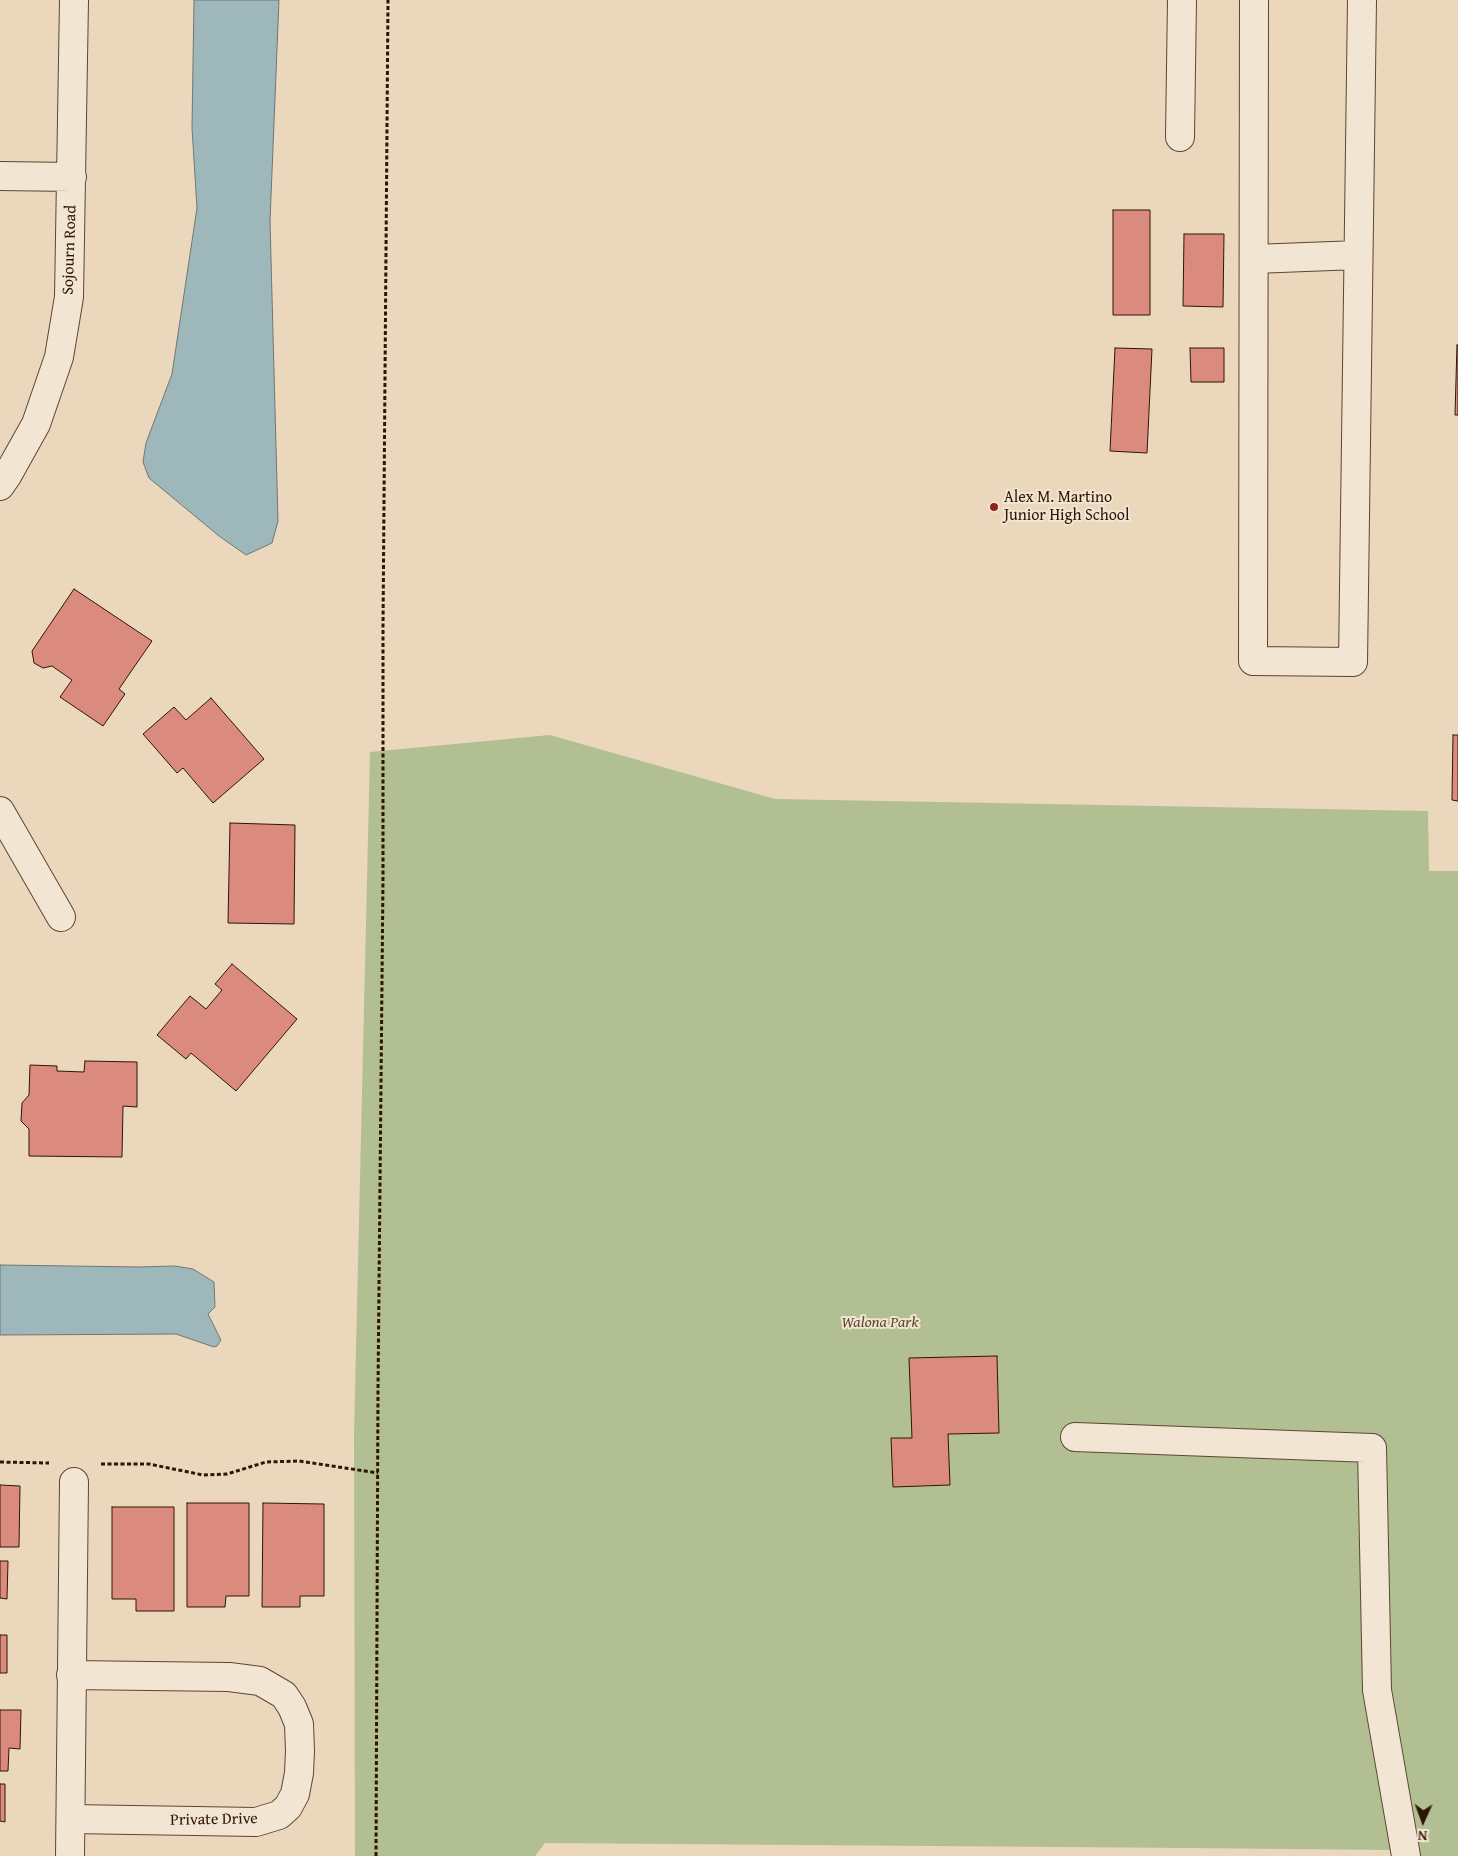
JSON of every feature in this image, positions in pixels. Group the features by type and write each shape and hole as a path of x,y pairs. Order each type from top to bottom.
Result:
{"street":[{"name":"Sojourn Road","path":"0,486 36,424 59,358 69,297 74,0"},
{"path":"1180,137 1182,0"},
{"path":"1254,0 1253,661 1353,662 1362,0"},
{"path":"0,176 72,177"},
{"path":"1254,259 1358,255"},
{"path":"0,811 61,917"},
{"path":"1074,1437 1372,1448 1377,1690 1406,1856"},
{"path":"70,1856 71,1675 83,1473"},
{"name":"Private Drive","path":"71,1675 234,1677 260,1681 284,1695 292,1707 299,1724 300,1752 295,1794 288,1807 279,1815 256,1822 71,1819"}],"path":[{"path":"376,1856 388,0"},
{"path":"83,1473 149,1464 203,1475 227,1474 266,1462 299,1461 378,1473"},
{"path":"0,1462 55,1463"}],"green space":[{"name":"Walona Park","path":"550,735 775,799 1428,811 1429,871 1458,871 1458,1856 1400,1856 1389,1850 545,1843 535,1856 355,1856 354,1434 370,752"}],"water":[{"path":"194,0 279,0 270,221 278,521 272,543 246,555 219,536 149,478 143,462 146,443 172,374 197,208 192,128"},
{"path":"0,1265 175,1266 193,1269 214,1282 215,1307 208,1314 221,1340 214,1347 176,1334 0,1335"}],"building":[{"path":"1113,210 1150,210 1150,315 1113,315"},
{"path":"1184,234 1224,234 1223,307 1183,306"},
{"path":"1457,345 1458,415 1455,415"},
{"path":"1115,348 1152,349 1147,453 1110,451"},
{"path":"1190,348 1224,348 1224,382 1191,382"},
{"path":"74,589 152,641 119,689 125,694 103,726 60,697 72,680 52,666 43,668 34,663 32,651"},
{"path":"211,698 264,759 213,803 183,768 177,773 143,734 174,707 186,720"},
{"path":"1453,735 1458,735 1458,801 1452,800"},
{"path":"230,823 295,825 294,924 228,923"},
{"path":"232,964 297,1019 236,1091 191,1053 186,1059 157,1035 190,996 206,1009 222,990 215,984"},
{"path":"85,1061 137,1062 137,1107 123,1106 122,1157 29,1156 29,1129 21,1121 22,1103 29,1095 30,1065 57,1066 57,1071 84,1072"},
{"path":"997,1356 999,1433 948,1434 950,1485 893,1487 891,1438 912,1438 909,1358"},
{"path":"0,1485 20,1486 19,1547 0,1547"},
{"path":"187,1503 249,1503 249,1596 226,1596 225,1607 187,1607"},
{"path":"263,1503 324,1504 324,1596 300,1596 300,1607 262,1607"},
{"path":"112,1507 174,1507 174,1611 136,1611 136,1599 112,1599"},
{"path":"0,1561 8,1561 7,1599 0,1598"},
{"path":"0,1635 7,1635 7,1673 0,1673"},
{"path":"0,1710 21,1710 20,1749 9,1748 8,1771 0,1771"},
{"path":"0,1784 5,1784 5,1822 0,1821"}],"place":[{"name":"Alex M. Martino Junior High School","path":"994,507"}]}
